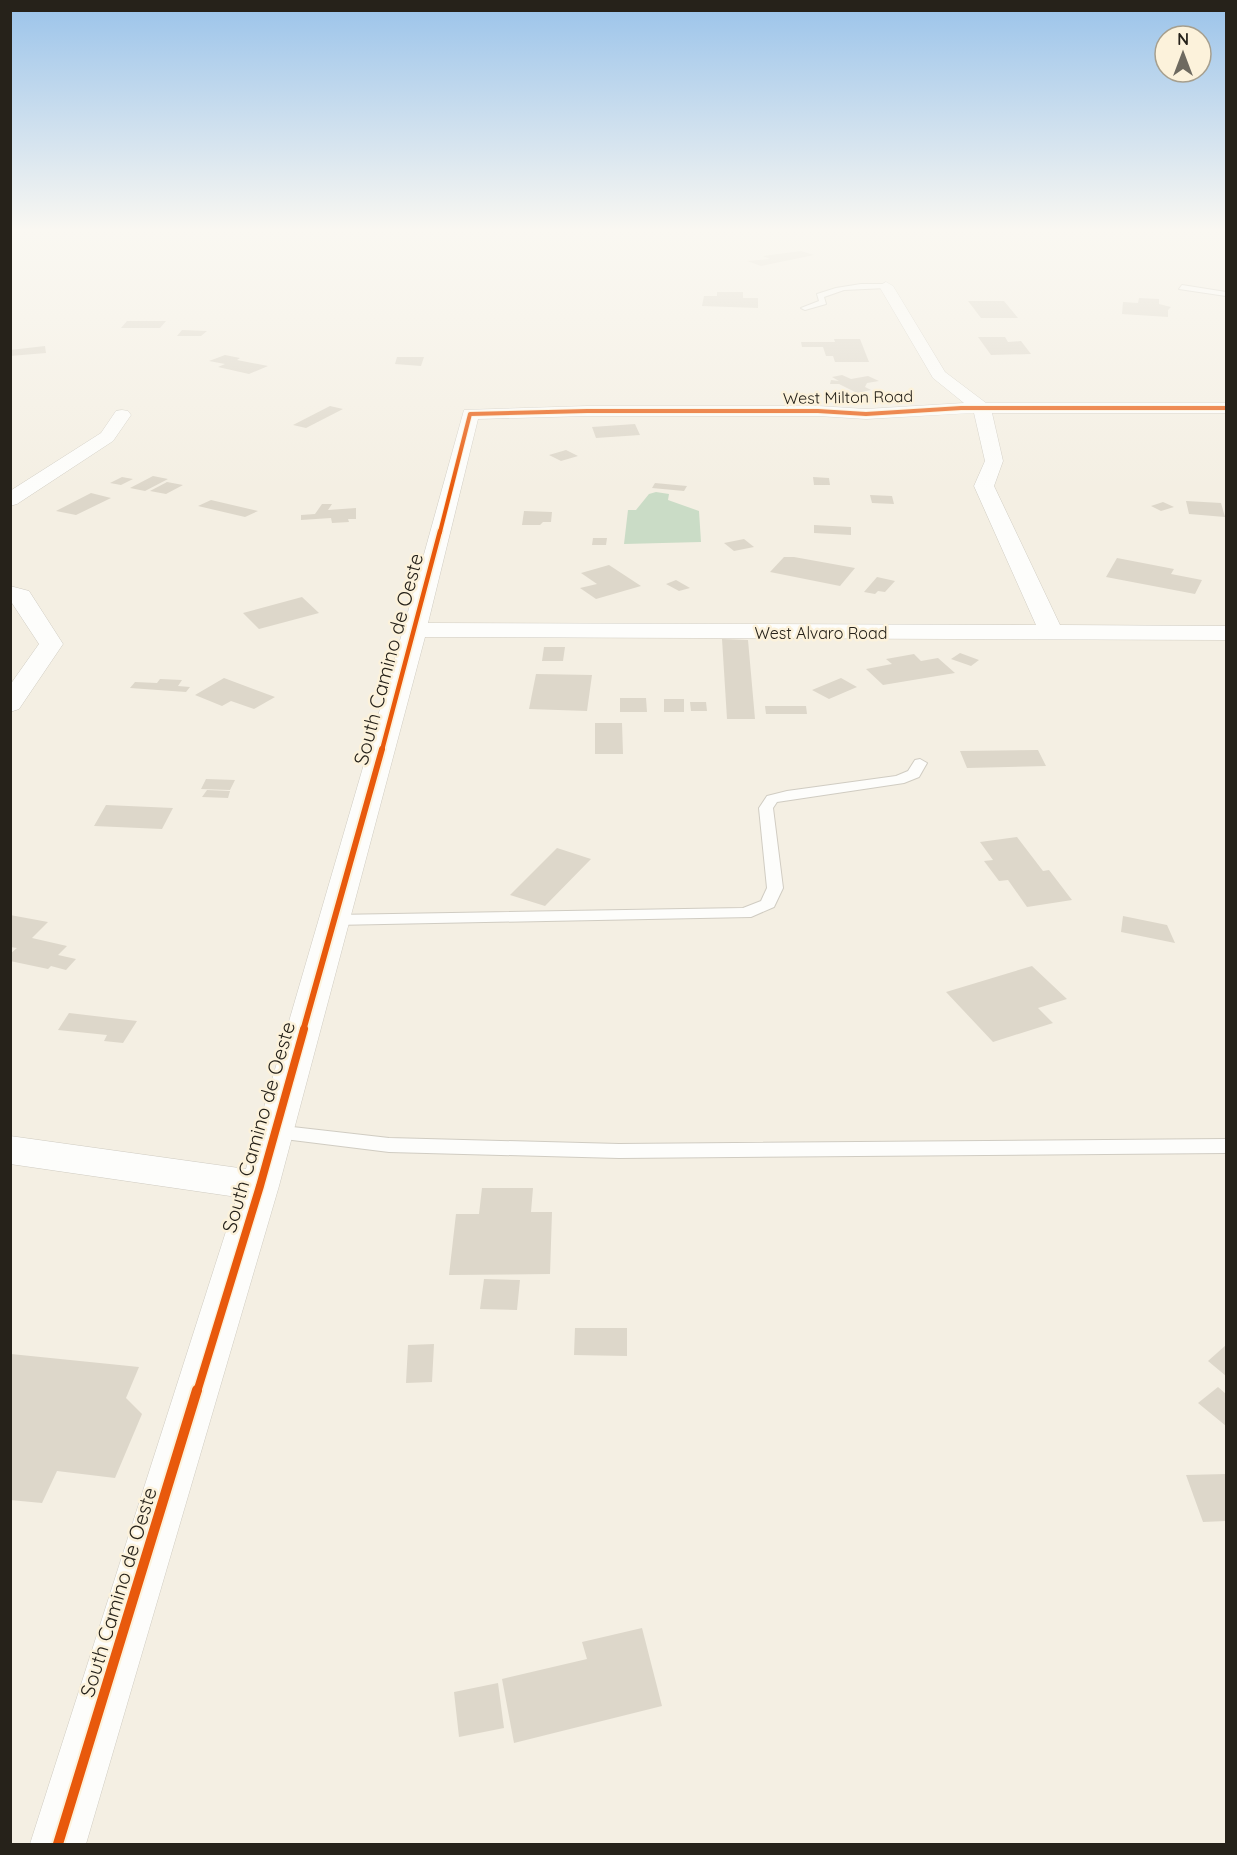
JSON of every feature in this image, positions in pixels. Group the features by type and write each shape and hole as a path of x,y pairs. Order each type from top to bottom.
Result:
{"street":[{"path":"904,317 939,375 982,408 994,461 984,486 1052,634"},
{"name":"West Milton Road","path":"470,414 587,411 818,411 866,414 939,408 1227,408"},
{"name":"South Camino de Oeste","path":"58,1845 260,1186 415,630 470,414"},
{"path":"10,500 107,437 122,415"},
{"path":"10,593 21,596 51,644 10,704"},
{"name":"West Alvaro Road","path":"415,630 1227,633"},
{"path":"10,1150 260,1186"}],"lane":[{"path":"334,920 745,913 768,904 775,888 766,808 772,799 899,780 914,774 920,764"},
{"path":"275,1132 389,1145 619,1151 1227,1146"}],"green space":[{"path":"656,492 669,494 668,500 699,511 701,542 624,544 628,510 636,510 649,494"}],"building":[{"path":"980,317 1018,318 981,318"},
{"path":"127,321 166,321 160,328 121,328"},
{"path":"182,330 207,331 201,336 177,336"},
{"path":"978,337 1005,337 1008,342 1021,341 1031,354 991,355"},
{"path":"834,339 860,339 869,362 835,362 833,356 826,356 823,347 802,347 801,342 835,342"},
{"path":"45,346 46,353 10,356 10,350"},
{"path":"225,355 240,358 237,360 268,366 249,374 218,367 225,364 209,361"},
{"path":"397,357 424,357 421,366 395,364"},
{"path":"842,375 851,379 868,376 879,381 867,383 865,387 871,390 857,393 839,384 830,384 831,380 839,381 832,377"},
{"path":"330,406 343,409 306,428 293,425"},
{"path":"635,424 640,435 596,438 592,427"},
{"path":"566,450 578,456 561,461 549,455"},
{"path":"153,476 168,479 145,491 130,488"},
{"path":"122,477 133,479 121,485 110,483"},
{"path":"813,477 829,478 830,485 814,485"},
{"path":"167,482 183,485 166,494 150,491"},
{"path":"655,483 687,486 684,491 652,488"},
{"path":"91,493 111,498 76,515 56,511"},
{"path":"870,495 892,496 894,504 872,503"},
{"path":"211,500 258,511 245,517 198,506"},
{"path":"1186,501 1221,503 1225,517 1189,514"},
{"path":"1163,502 1174,507 1161,511 1151,506"},
{"path":"322,504 332,504 328,510 356,508 356,519 348,519 349,522 332,523 331,518 301,520 301,515 315,514"},
{"path":"524,511 552,512 551,522 543,522 540,525 522,525"},
{"path":"814,525 851,527 851,535 814,533"},
{"path":"593,538 607,538 606,545 592,545"},
{"path":"744,539 754,547 734,551 724,543"},
{"path":"784,557 855,568 840,586 770,572"},
{"path":"1117,558 1174,569 1171,574 1202,580 1195,594 1106,577"},
{"path":"609,565 641,586 596,599 580,588 597,584 581,573"},
{"path":"877,577 895,581 885,592 878,591 875,594 864,592"},
{"path":"676,580 690,588 679,591 666,584"},
{"path":"302,597 319,613 259,629 243,613"},
{"path":"722,639 748,640 755,719 727,719"},
{"path":"544,647 565,647 563,661 542,661"},
{"path":"960,653 979,660 971,666 951,659"},
{"path":"914,654 921,661 938,658 955,673 883,685 866,669 892,664 886,659"},
{"path":"536,674 592,675 587,711 529,709"},
{"path":"224,678 275,697 254,709 231,701 222,706 195,695"},
{"path":"841,678 857,687 829,699 812,690"},
{"path":"160,679 182,680 178,686 190,687 186,692 130,688 135,682 157,683"},
{"path":"620,698 646,698 647,712 620,712"},
{"path":"664,699 684,699 684,712 664,712"},
{"path":"690,702 706,702 707,711 691,711"},
{"path":"765,706 806,706 807,714 766,714"},
{"path":"595,723 622,723 623,754 595,754"},
{"path":"1038,750 1046,766 967,768 960,751"},
{"path":"206,779 235,780 230,790 201,789"},
{"path":"207,790 230,791 228,798 202,797"},
{"path":"106,805 173,808 162,829 94,826"},
{"path":"1017,837 1043,871 1049,870 1072,900 1027,907 1008,880 999,881 984,861 993,860 980,842"},
{"path":"557,848 591,859 545,906 510,895"},
{"path":"10,915 48,922 32,938 67,946 58,955 76,959 66,970 51,966 48,969 10,961 10,954 17,948 10,947"},
{"path":"1123,916 1167,925 1175,943 1121,932"},
{"path":"1032,966 1067,999 1038,1008 1053,1023 993,1042 946,992"},
{"path":"69,1013 137,1021 123,1043 104,1041 107,1035 58,1030"},
{"path":"482,1188 533,1188 531,1212 552,1212 550,1274 449,1275 456,1214 479,1214"},
{"path":"484,1279 520,1280 517,1310 480,1309"},
{"path":"575,1328 627,1328 627,1356 574,1355"},
{"path":"434,1344 432,1382 406,1383 408,1345"},
{"path":"1226,1345 1226,1376 1208,1361"},
{"path":"11,1354 139,1367 126,1398 142,1414 115,1478 57,1471 42,1503 10,1500"},
{"path":"1218,1387 1226,1394 1226,1426 1198,1403"},
{"path":"1226,1474 1226,1521 1203,1522 1186,1475"},
{"path":"642,1628 662,1706 514,1743 502,1679 587,1659 582,1642"},
{"path":"498,1683 504,1728 459,1737 454,1692"}],"cycle path":[{"path":"58,1844 260,1186 415,630 470,414 587,411 818,411 866,414 961,408 1226,408"}]}
